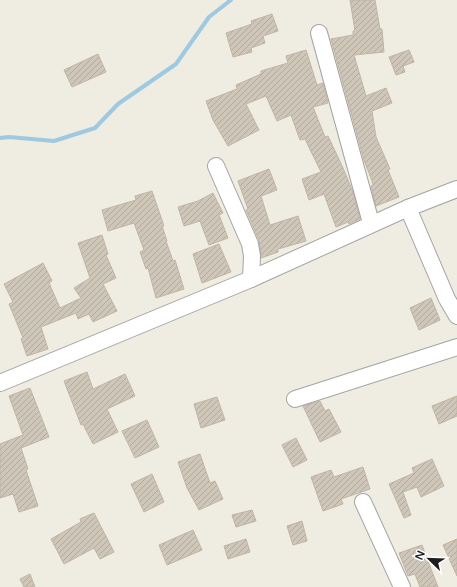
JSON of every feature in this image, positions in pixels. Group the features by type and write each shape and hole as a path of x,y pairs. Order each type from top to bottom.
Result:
{"street":[{"path":"319,33 371,223"},
{"path":"216,166 250,244 252,256 251,279"},
{"path":"0,383 251,279 371,223 457,189"},
{"path":"408,208 447,299 457,316"},
{"path":"295,399 457,347"},
{"path":"363,502 402,587"}],"building":[{"path":"350,0 375,0 380,29 382,29 384,52 354,55 366,96 386,88 392,103 372,111 376,137 390,169 388,170 399,197 376,206 371,186 373,185 372,181 364,160 331,39 353,35 353,31 355,31"},
{"path":"272,14 278,31 263,36 265,43 251,48 252,52 233,57 226,33 252,24 251,21"},
{"path":"306,50 317,85 323,83 328,103 313,107 325,137 328,136 343,168 353,192 360,219 349,224 348,222 336,227 324,194 309,200 302,179 321,172 305,139 300,140 291,115 277,121 266,96 246,104 259,130 228,146 213,120 206,101 237,89 236,85 261,74 261,71 288,63 286,56"},
{"path":"409,50 414,62 403,66 405,72 396,75 389,57"},
{"path":"98,54 106,72 72,87 64,70"},
{"path":"269,169 277,190 261,196 270,225 298,216 306,241 278,249 278,252 261,258 259,240 246,210 248,209 238,181"},
{"path":"152,191 164,226 162,226 166,241 173,261 175,260 184,289 156,298 148,268 146,269 140,252 144,250 134,223 108,231 102,210 136,200 135,196"},
{"path":"213,193 223,213 219,215 228,238 209,245 200,221 184,226 178,207 198,201"},
{"path":"102,235 108,254 106,255 116,278 103,284 117,311 93,322 89,314 78,319 76,313 41,327 48,349 27,356 21,339 23,338 9,304 13,302 4,284 43,263 52,281 49,283 60,308 81,298 74,288 90,278 78,243"},
{"path":"219,244 231,272 202,283 193,254"},
{"path":"431,298 440,320 419,330 410,308"},
{"path":"87,372 93,389 125,374 135,396 107,409 118,432 93,444 83,424 81,425 64,381"},
{"path":"30,388 49,437 21,448 28,469 26,470 38,506 19,512 13,494 0,498 0,444 23,435 9,396"},
{"path":"457,396 457,416 439,424 432,406"},
{"path":"217,397 225,420 201,428 194,404"},
{"path":"320,401 325,411 329,409 341,432 320,442 303,406"},
{"path":"147,420 159,447 135,458 122,431"},
{"path":"296,438 307,460 293,467 282,445"},
{"path":"200,454 210,483 215,481 223,499 199,510 187,488 178,462"},
{"path":"432,459 444,486 421,497 417,487 403,492 411,515 404,518 389,484 414,473 412,468"},
{"path":"363,467 370,489 341,499 343,504 323,511 311,477 331,470 334,477"},
{"path":"152,474 164,502 144,512 131,484"},
{"path":"252,510 256,521 236,527 232,515"},
{"path":"94,513 114,552 100,559 94,548 64,564 51,539 81,522 80,519"},
{"path":"302,521 307,541 293,545 287,526"},
{"path":"193,530 202,550 167,565 159,545"},
{"path":"246,539 250,552 228,559 224,546"},
{"path":"457,539 457,576 443,545"},
{"path":"422,545 438,587 420,587 415,574 408,576 399,553"},
{"path":"30,574 35,587 24,587 20,579"}],"waterway":[{"path":"0,138 9,137 54,141 95,128 118,104 176,64 209,17 231,0"}]}
